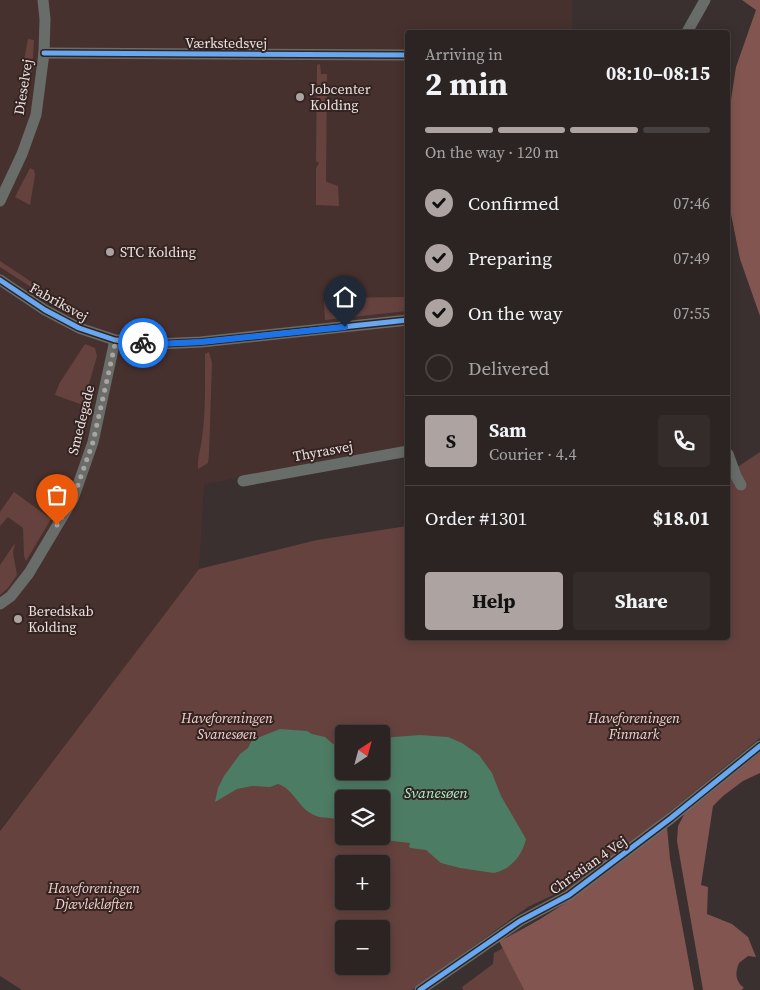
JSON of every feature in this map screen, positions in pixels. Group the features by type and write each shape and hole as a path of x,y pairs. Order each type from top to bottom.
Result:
{"street":[{"name":"Dieselvej","path":"0,201 21,157 36,115 44,53 45,19 43,0"},
{"path":"688,30 705,0"},
{"name":"Værkstedsvej","path":"44,53 405,55"},
{"name":"Fabriksvej","path":"0,280 45,310 79,328 116,340 157,344 201,342 405,320"},
{"name":"Smedegade","path":"0,604 11,596 29,573 73,499 93,442 116,340"},
{"name":"Thyrasvej","path":"243,480 405,452"},
{"path":"730,460 736,476 742,484"},
{"name":"Christian 4 Vej","path":"420,990 520,921 569,895 671,818 760,746"}],"shaded area":[{"path":"0,0 572,0 572,30 405,30 405,395 403,395 405,447 204,484 199,569 0,829"},
{"path":"742,0 760,0 760,316 740,259 730,209 730,106 736,67 756,10"},
{"path":"760,753 760,773 743,781 713,806 701,885 708,887 707,914 732,924 748,937 756,957 748,956 739,963 737,977 739,983 744,988 741,990 703,990 677,841 678,826 685,813"},
{"path":"667,827 670,859 694,990 524,990 499,941 544,917 565,903"}],"green space":[{"path":"28,39 34,40 32,73 28,96 18,93"},
{"path":"320,64 321,74 327,74 326,180 338,186 339,206 316,205 316,168 319,163 316,161 317,65"},
{"path":"30,168 34,170 35,175 30,205 15,197"},
{"path":"0,261 48,293 45,296 0,267"},
{"path":"405,297 405,311 325,320 324,302 328,298"},
{"path":"85,344 95,348 97,356 83,405 55,395 59,384"},
{"path":"209,352 212,363 209,454 208,463 198,469 204,417 205,354"},
{"path":"760,452 760,738 640,836 570,887 528,907 412,990 22,990 0,976 0,831 199,569 317,540 405,526 405,640 730,640 730,471"},
{"path":"14,492 51,519 26,561 24,556 23,528 8,517 0,526 0,512"},
{"path":"15,543 13,553 17,575 8,588 0,595 0,565"},
{"path":"503,948 524,990 463,990 462,987 493,964 494,953"}],"water":[{"name":"Svanesøen","path":"280,729 307,731 325,737 335,744 335,780 390,780 390,737 420,735 448,737 462,743 479,755 492,773 501,796 526,839 522,851 511,865 494,873 441,863 426,850 411,848 409,847 410,843 390,841 390,790 335,790 335,820 309,812 288,790 278,784 270,787 252,786 237,789 215,802 218,788 224,776 240,754 248,748 252,740"}],"cycle path":[{"path":"44,53 405,55"},
{"path":"0,280 45,310 79,328 115,340 157,344 201,342 405,320"},
{"path":"420,990 520,921 569,895 671,818 760,746"}],"way so far":[{"path":"57,525 73,499 93,442 116,340 143,343"}],"place":[{"name":"Jobcenter Kolding","path":"300,97"},
{"name":"STC Kolding","path":"110,252"},
{"name":"Beredskab Kolding","path":"18,619"}],"route":[{"path":"143,343 201,342 345,327"}],"park label":[{"name":"Haveforeningen Svanesøen","path":"227,726"},
{"name":"Haveforeningen Finmark","path":"634,726"},
{"name":"Haveforeningen Djævlekløften","path":"94,896"}]}
